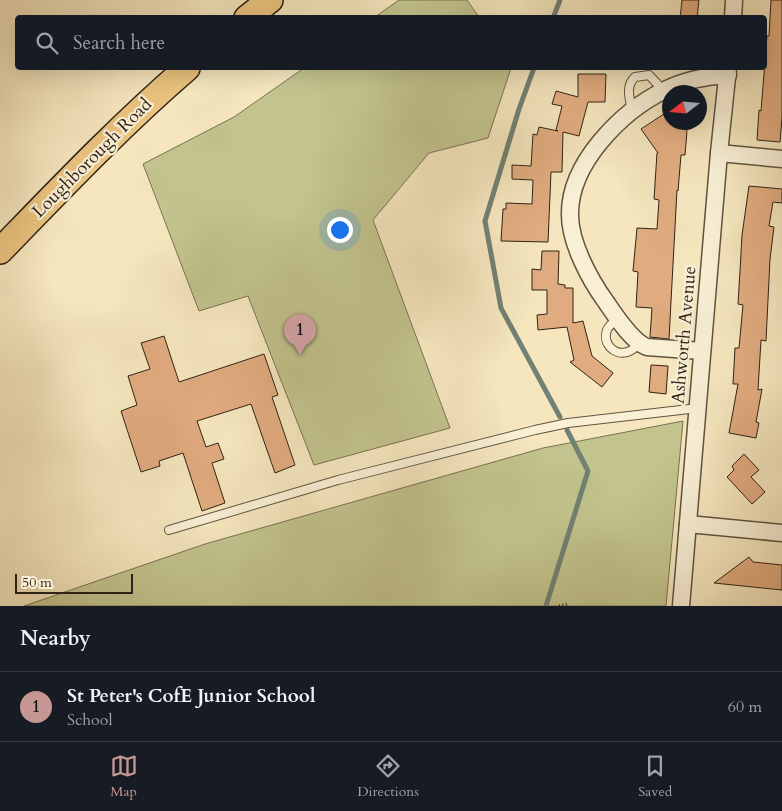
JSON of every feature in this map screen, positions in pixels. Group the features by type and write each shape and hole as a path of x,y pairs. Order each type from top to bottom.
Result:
{"main road":[{"path":"251,15 270,0"},
{"name":"Loughborough Road","path":"0,251 85,163 185,70"}],"street":[{"path":"733,15 734,0"},
{"path":"676,85 728,71"},
{"name":"Ashworth Avenue","path":"681,606 719,153 728,71"},
{"path":"662,91 616,124 596,146 578,178 570,205 572,233 586,269 599,292 618,319 640,344 647,347 702,351"},
{"path":"719,153 782,159"},
{"path":"688,524 782,533"}],"lane":[{"path":"632,111 629,92 630,85 636,77 649,75 662,89"},
{"path":"618,319 609,327 606,334 607,342 611,349 624,353 640,344"},
{"path":"170,530 338,480 542,428 568,423 698,408"}],"path":[{"path":"559,606 569,604"}],"green space":[{"path":"399,0 467,0 478,15 378,15"},
{"path":"301,70 510,70 488,138 429,153 373,220 450,428 314,465 248,296 199,311 143,164 234,117"},
{"path":"683,421 666,606 24,606 205,544 543,448"}],"building":[{"path":"682,0 699,0 697,15 680,15"},
{"path":"771,0 782,0 782,118 780,142 757,140 764,70 767,70 767,36 769,36"},
{"path":"578,74 606,74 605,102 588,102 579,136 563,132 562,172 551,172 548,242 501,241 503,209 506,209 506,203 532,204 533,180 512,179 512,165 531,166 533,134 537,135 539,127 558,131 556,130 562,106 552,104 556,91 578,97"},
{"path":"662,115 662,130 687,131 685,155 681,155 677,190 669,339 650,337 652,308 636,307 638,272 633,271 637,228 657,229 659,200 654,199 658,153 641,129"},
{"path":"749,186 782,189 782,203 773,202 769,226 774,227 770,259 766,341 761,340 758,390 762,389 756,422 759,423 756,438 729,433 738,384 733,384 735,348 739,348 743,305 738,304 742,235"},
{"path":"542,251 559,251 558,284 565,285 565,288 573,288 573,323 583,321 592,356 613,373 602,387 570,362 574,360 567,327 538,330 537,315 547,314 547,290 532,290 532,269 541,270"},
{"path":"164,336 179,382 264,354 278,395 272,397 295,465 275,473 251,404 197,421 206,447 218,443 224,459 212,463 225,503 202,511 183,453 159,461 160,466 141,472 121,411 137,405 128,376 150,369 141,343"},
{"path":"651,365 668,366 666,394 649,392"},
{"path":"744,454 759,470 751,477 765,492 752,504 727,477 734,470 732,466"},
{"path":"749,557 753,562 782,565 782,590 714,583"}],"waterway":[{"path":"554,15 560,0"},
{"path":"533,70 519,109 485,221 501,308 560,417"},
{"path":"546,606 588,471 567,430"}],"place":[{"name":"St Peter's CofE Junior School","path":"300,355"}]}
